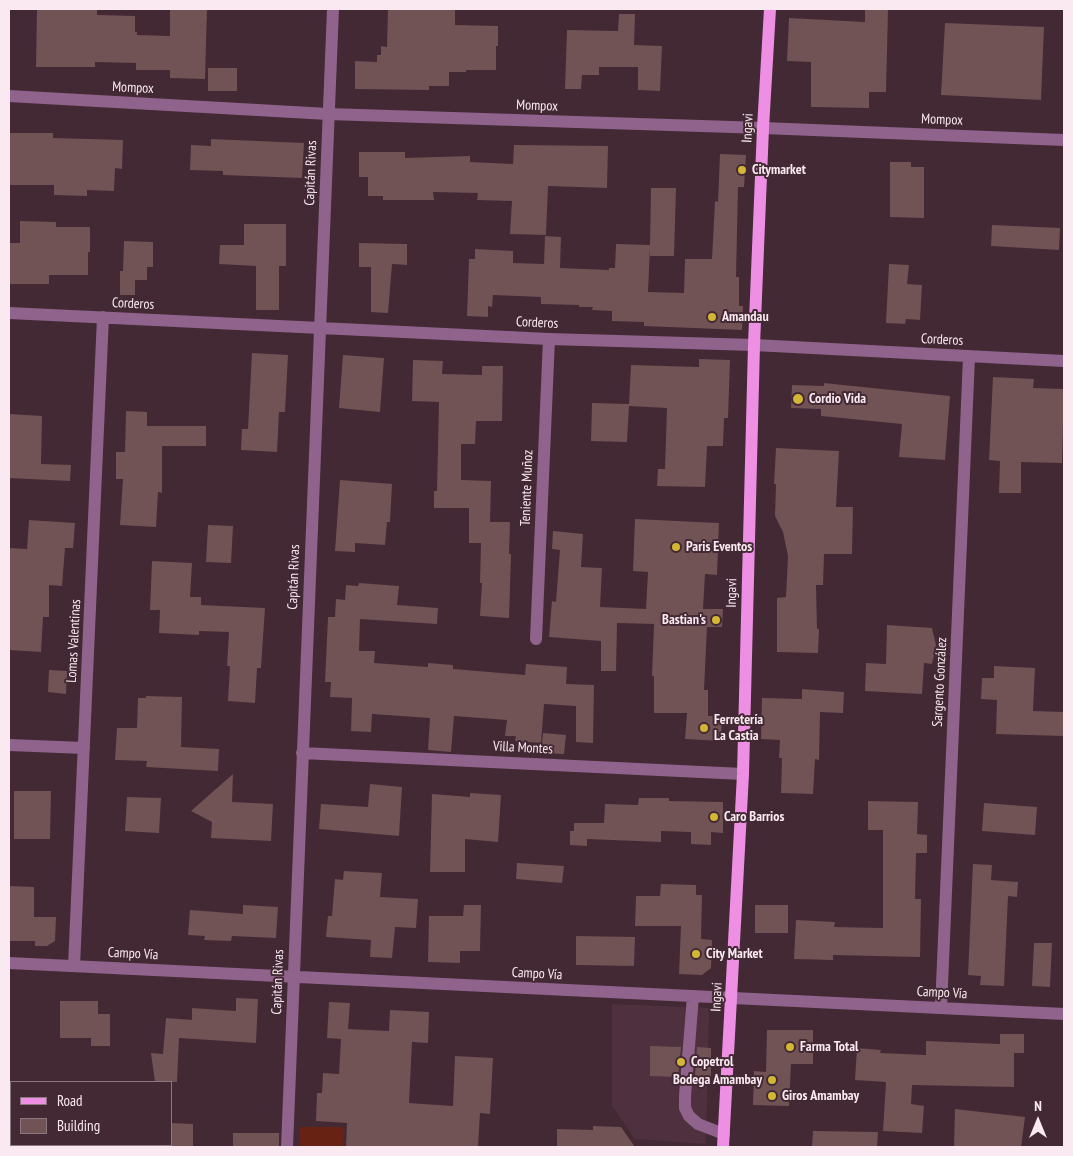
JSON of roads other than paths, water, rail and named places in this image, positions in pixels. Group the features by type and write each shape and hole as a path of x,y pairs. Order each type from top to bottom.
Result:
{"main road":[{"name":"Ingavi","path":"723,1147 743,774 754,345 770,9"}],"street":[{"name":"Capitán Rivas","path":"287,1147 333,9"},
{"name":"Mompox","path":"9,96 328,114 1064,140"},
{"name":"Corderos","path":"9,313 549,339 754,345 1064,361"},
{"name":"Lomas Valentinas","path":"74,966 103,317"},
{"name":"Teniente Muñoz","path":"536,639 549,339"},
{"name":"Sargento González","path":"940,1008 969,357"},
{"path":"9,745 84,748"},
{"name":"Villa Montes","path":"302,753 743,774"},
{"name":"Campo Vía","path":"9,963 1064,1014"},
{"path":"693,996 685,1096 686,1108 689,1116 698,1124 724,1134"}],"place":[{"name":"Citymarket","path":"742,170"},
{"name":"Amandau","path":"712,317"},
{"name":"Cordio Vida","path":"798,399"},
{"name":"Paris Eventos","path":"676,547"},
{"name":"Bastian's","path":"716,620"},
{"name":"Ferretería La Castia","path":"704,728"},
{"name":"Caro Barrios","path":"714,817"},
{"name":"City Market","path":"696,954"},
{"name":"Farma Total","path":"790,1047"},
{"name":"Copetrol","path":"681,1062"},
{"name":"Bodega Amambay","path":"772,1080"},
{"name":"Giros Amambay","path":"772,1096"}]}
